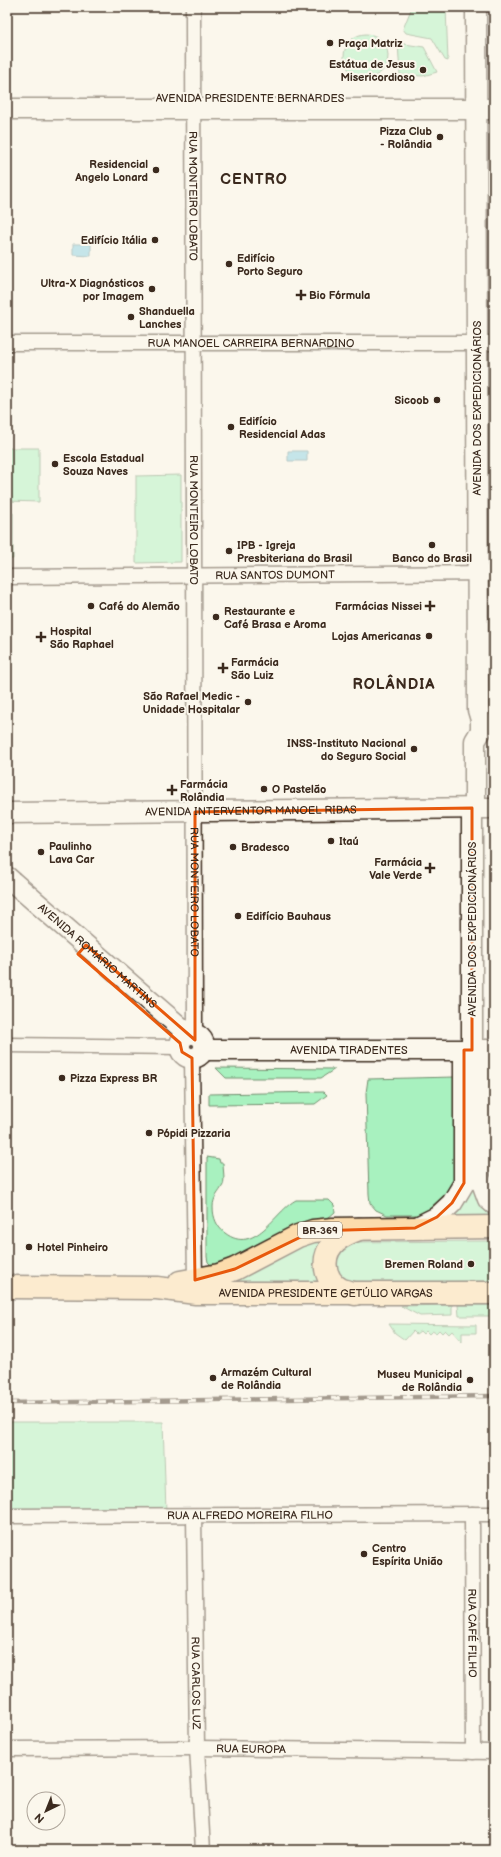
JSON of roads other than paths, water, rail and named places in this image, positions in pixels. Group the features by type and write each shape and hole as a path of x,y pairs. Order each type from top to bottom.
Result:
{"main road":[{"name":"AVENIDA PRESIDENTE GETÚLIO VARGAS","path":"157,1288 219,1275 235,1269 298,1236 313,1231 362,1228 494,1227"},
{"path":"358,1294 340,1289 332,1282 327,1273 326,1263 329,1250 336,1241 344,1235 362,1228"},
{"name":"AVENIDA PRESIDENTE GETÚLIO VARGAS","path":"7,1287 157,1288 196,1293 494,1293"}],"street":[{"name":"RUA MONTEIRO LOBATO","path":"193,7 195,812 190,1044 195,1280"},
{"name":"AVENIDA DOS EXPEDICIONÁRIOS","path":"466,7 479,103"},
{"name":"AVENIDA DOS EXPEDICIONÁRIOS","path":"476,7 479,103 481,573 478,710 481,731 475,741 480,808 478,1050 480,1177 488,1199 494,1204"},
{"name":"AVENIDA PRESIDENTE BERNARDES","path":"7,99 31,104"},
{"name":"AVENIDA PRESIDENTE BERNARDES","path":"7,109 31,104 479,103"},
{"name":"RUA MANOEL CARREIRA BERNARDINO","path":"7,343 194,344 479,342"},
{"name":"RUA SANTOS DUMONT","path":"7,577 481,573"},
{"name":"AVENIDA INTERVENTOR MANOEL RIBAS","path":"7,813 480,808"},
{"name":"AVENIDA ROMÁRIO MARTINS","path":"7,877 82,950 190,1044"},
{"name":"AVENIDA ROMÁRIO MARTINS","path":"7,894 82,950"},
{"name":"AVENIDA TIRADENTES","path":"7,1045 190,1044 478,1050"},
{"name":"AVENIDA DOS EXPEDICIONÁRIOS","path":"416,1228 437,1216 452,1203 464,1183 478,1050"},
{"name":"RUA CAFÉ FILHO","path":"472,1514 473,1752"},
{"name":"RUA ALFREDO MOREIRA FILHO","path":"7,1516 494,1514"},
{"name":"RUA CARLOS LUZ","path":"194,1516 197,1748 203,1850"},
{"name":"RUA EUROPA","path":"7,1749 197,1748 494,1752"}],"water":[{"path":"73,244 91,244 91,256 73,255"},
{"path":"288,451 307,451 307,461 288,461"}],"railway":[{"path":"7,1403 494,1396"}],"place":[{"name":"Praça Matriz","path":"330,43"},
{"name":"Estátua de Jesus Misericordioso","path":"423,70"},
{"name":"Pizza Club - Rolândia","path":"440,137"},
{"name":"Residencial Angelo Lonard","path":"156,170"},
{"name":"Edifício Itália","path":"155,240"},
{"name":"Edifício Porto Seguro","path":"229,264"},
{"name":"Ultra-X Diagnósticos por Imagem","path":"152,289"},
{"name":"Bio Fórmula","path":"301,295"},
{"name":"Shanduella Lanches","path":"131,317"},
{"name":"Sicoob","path":"437,400"},
{"name":"Edifício Residencial Adas","path":"231,427"},
{"name":"Escola Estadual Souza Naves","path":"55,464"},
{"name":"Banco do Brasil","path":"432,545"},
{"name":"IPB - Igreja Presbiteriana do Brasil","path":"229,551"},
{"name":"Café do Alemão","path":"91,606"},
{"name":"Farmácias Nissei","path":"430,606"},
{"name":"Restaurante e Café Brasa e Aroma","path":"216,617"},
{"name":"Lojas Americanas","path":"429,636"},
{"name":"Hospital São Raphael","path":"41,637"},
{"name":"Farmácia São Luiz","path":"223,668"},
{"name":"São Rafael Medic - Unidade Hospitalar","path":"248,702"},
{"name":"INSS-Instituto Nacional do Seguro Social","path":"414,749"},
{"name":"O Pastelão","path":"264,789"},
{"name":"Farmácia Rolândia","path":"172,790"},
{"name":"Itaú","path":"331,841"},
{"name":"Bradesco","path":"233,847"},
{"name":"Paulinho Lava Car","path":"41,852"},
{"name":"Farmácia Vale Verde","path":"430,868"},
{"name":"Edifício Bauhaus","path":"238,916"},
{"name":"Pizza Express BR","path":"62,1078"},
{"name":"Pópidi Pizzaria","path":"149,1133"},
{"name":"Hotel Pinheiro","path":"29,1247"},
{"name":"Bremen Roland","path":"471,1264"},
{"name":"Armazém Cultural de Rolândia","path":"213,1378"},
{"name":"Museu Municipal de Rolândia","path":"470,1380"},
{"name":"Centro Espírita União","path":"364,1554"}],"district":[{"name":"CENTRO","path":"254,179"},
{"name":"ROLÂNDIA","path":"394,684"}]}
